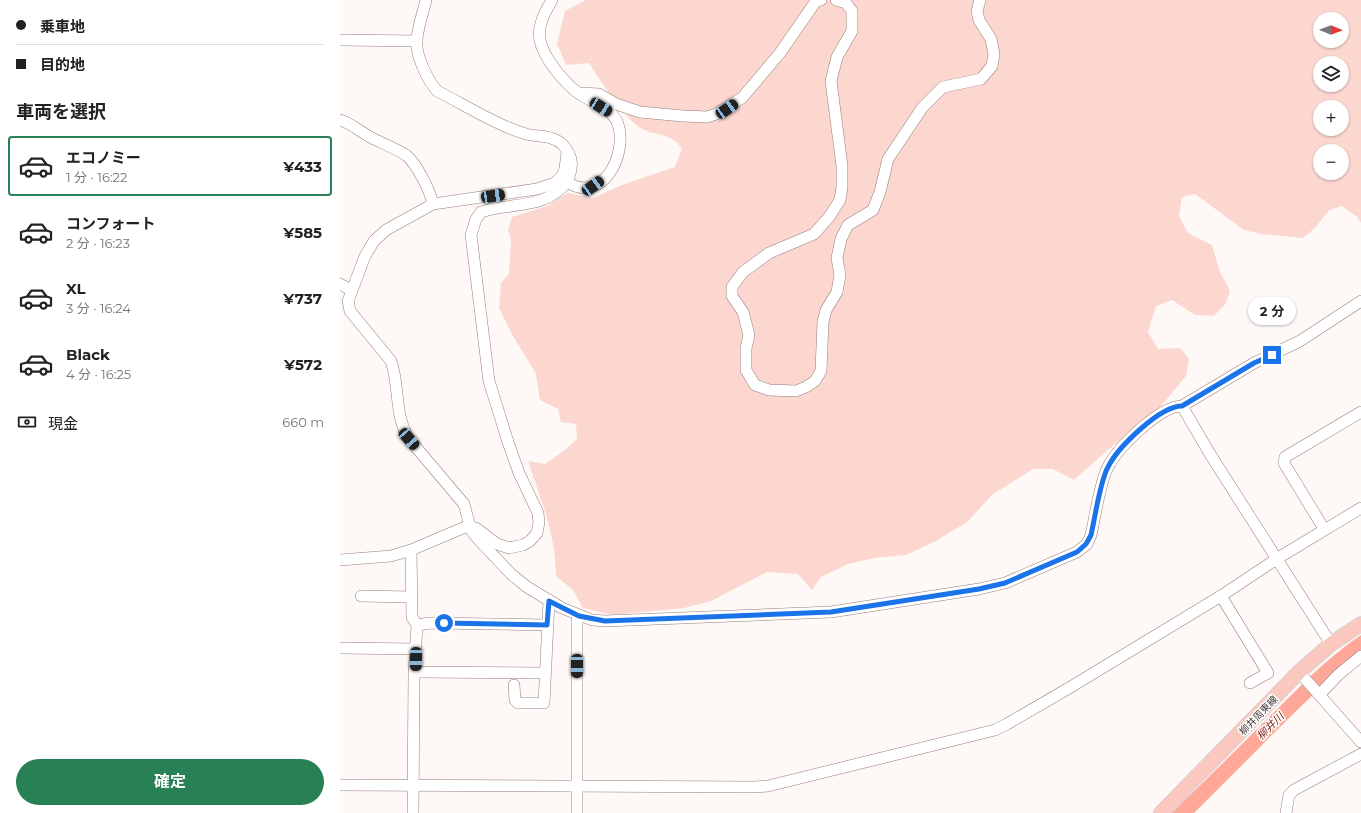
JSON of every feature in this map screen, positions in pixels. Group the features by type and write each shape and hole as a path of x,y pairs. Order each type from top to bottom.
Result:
{"main road":[{"name":"柳井周東線","path":"1161,813 1302,675 1331,644 1361,624"}],"street":[{"path":"426,0 416,41 422,64 429,81 437,91 511,129 556,140 563,145 572,161 571,173 567,182 558,192 542,201 481,212 473,226 471,235 489,381 508,442 519,472 538,513 539,522 537,533 530,541 523,545 509,548 497,544 470,525"},
{"path":"552,0 545,11 540,26 540,40 544,53 558,73 580,94 612,113 618,124 620,148 617,160 608,176 593,186 583,189 575,187 567,182"},
{"path":"580,94 599,94 616,104 640,112 707,117 716,114 742,98 780,53 816,1 821,0"},
{"path":"836,0 846,3 852,12 852,31 837,57 831,81 842,166 842,187 840,200 829,217 814,234 769,253 743,272 732,287 732,296 743,312 749,335 746,348 746,370 755,385 769,390 796,391 815,381 821,371 823,322 826,310 837,292 840,275 837,258 841,239 848,225 873,210 880,192 888,159 922,108 943,88 981,79 992,66 994,54 991,39 979,20 978,11 980,0"},
{"path":"340,40 416,41"},
{"path":"340,120 348,122 368,136 405,155 417,170 430,193 433,204"},
{"path":"567,152 565,169 562,176 555,183 538,190 449,200 433,204 386,230 374,241 365,256 351,290 344,300 350,311 391,361 394,370 400,418 403,429 409,439 464,504 470,525 477,538 511,574 549,601 579,616 605,621 831,612 979,589 1005,583 1077,552 1086,544 1091,535 1108,467 1132,436 1156,417 1174,406 1182,406 1254,363 1300,341 1361,301"},
{"path":"340,284 351,290"},
{"path":"1182,406 1210,454 1278,558 1331,644"},
{"path":"1324,529 1284,463 1285,457 1361,412"},
{"path":"340,785 577,787 768,786 995,730 1069,688 1221,596 1324,529 1361,508"},
{"path":"340,560 380,558 410,550 470,525"},
{"path":"410,550 412,617 417,625 416,669 414,676 413,813"},
{"path":"361,596 412,596"},
{"path":"1221,596 1268,673 1250,683"},
{"path":"514,685 515,700 518,702 544,703 549,601"},
{"path":"576,813 577,620 579,616"},
{"path":"417,625 430,623 547,625"},
{"path":"340,648 416,649"},
{"path":"1319,693 1338,674 1358,659"},
{"path":"416,669 420,672 545,673"},
{"path":"1302,675 1319,693 1340,720 1361,742"},
{"path":"1286,813 1289,795 1294,790 1361,754"}],"shaded area":[{"path":"586,0 1361,0 1361,223 1357,217 1342,206 1329,210 1315,228 1303,238 1262,234 1244,230 1195,194 1182,197 1179,216 1188,233 1212,245 1220,272 1230,291 1226,303 1214,316 1195,315 1172,300 1156,306 1148,332 1158,349 1180,348 1189,359 1186,376 1156,412 1109,449 1074,480 1053,469 1033,469 993,494 967,522 934,542 906,555 875,558 848,564 821,577 812,590 798,574 767,572 711,601 684,608 612,615 583,608 573,590 556,576 550,531 528,461 545,464 565,450 577,439 576,424 561,422 558,409 540,400 536,374 513,336 499,308 501,283 509,274 511,240 508,230 512,217 547,206 568,193 593,198 622,185 675,167 682,149 673,139 639,127 625,114 589,63 566,65 557,44 565,11"}],"water":[{"name":"柳井川","path":"1361,635 1361,652 1349,660 1194,813 1171,813 1311,676 1335,654"}],"route":[{"path":"444,623 547,625 547,607 549,601 579,616 592,620 605,621 831,612 979,589 1005,583 1077,552 1086,544 1091,535 1108,467 1132,436 1156,417 1174,406 1182,406 1254,363 1272,355"}]}
